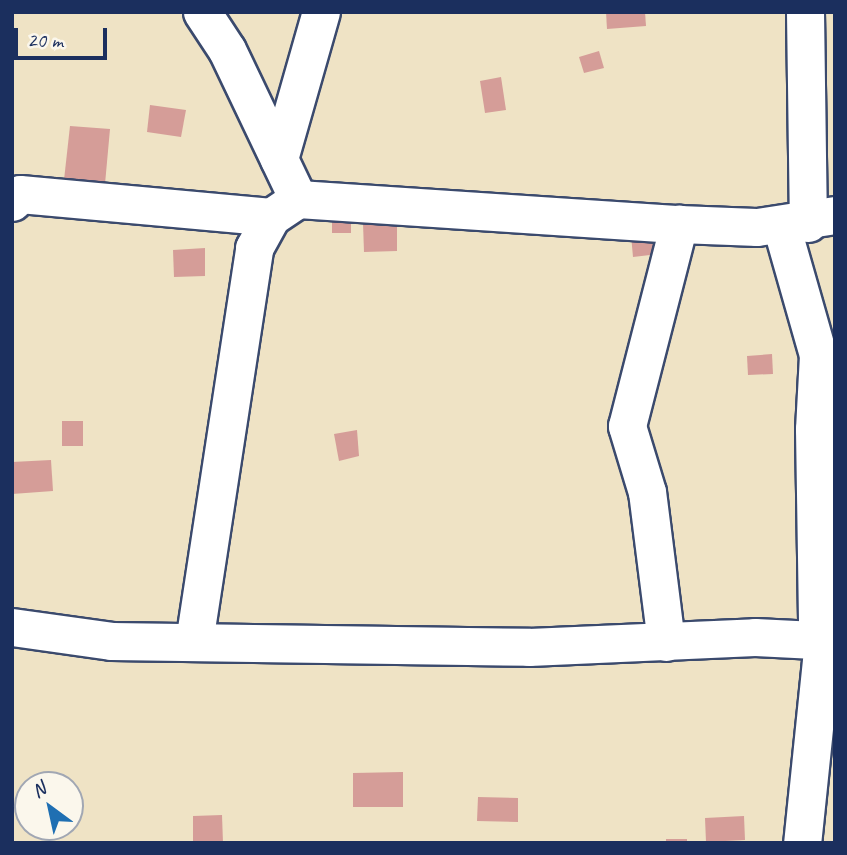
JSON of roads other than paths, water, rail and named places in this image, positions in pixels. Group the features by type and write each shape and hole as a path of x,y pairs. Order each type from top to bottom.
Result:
{"street":[{"path":"194,642 254,248 285,208 279,159 227,50 202,12"},
{"path":"279,159 321,12"},
{"path":"802,843 829,641 817,620 818,355 808,221 805,12"},
{"path":"12,202 20,194 679,224 808,221"},
{"path":"666,642 647,492 627,426 679,224"},
{"path":"12,627 111,642 529,647 755,637 829,641"}]}
